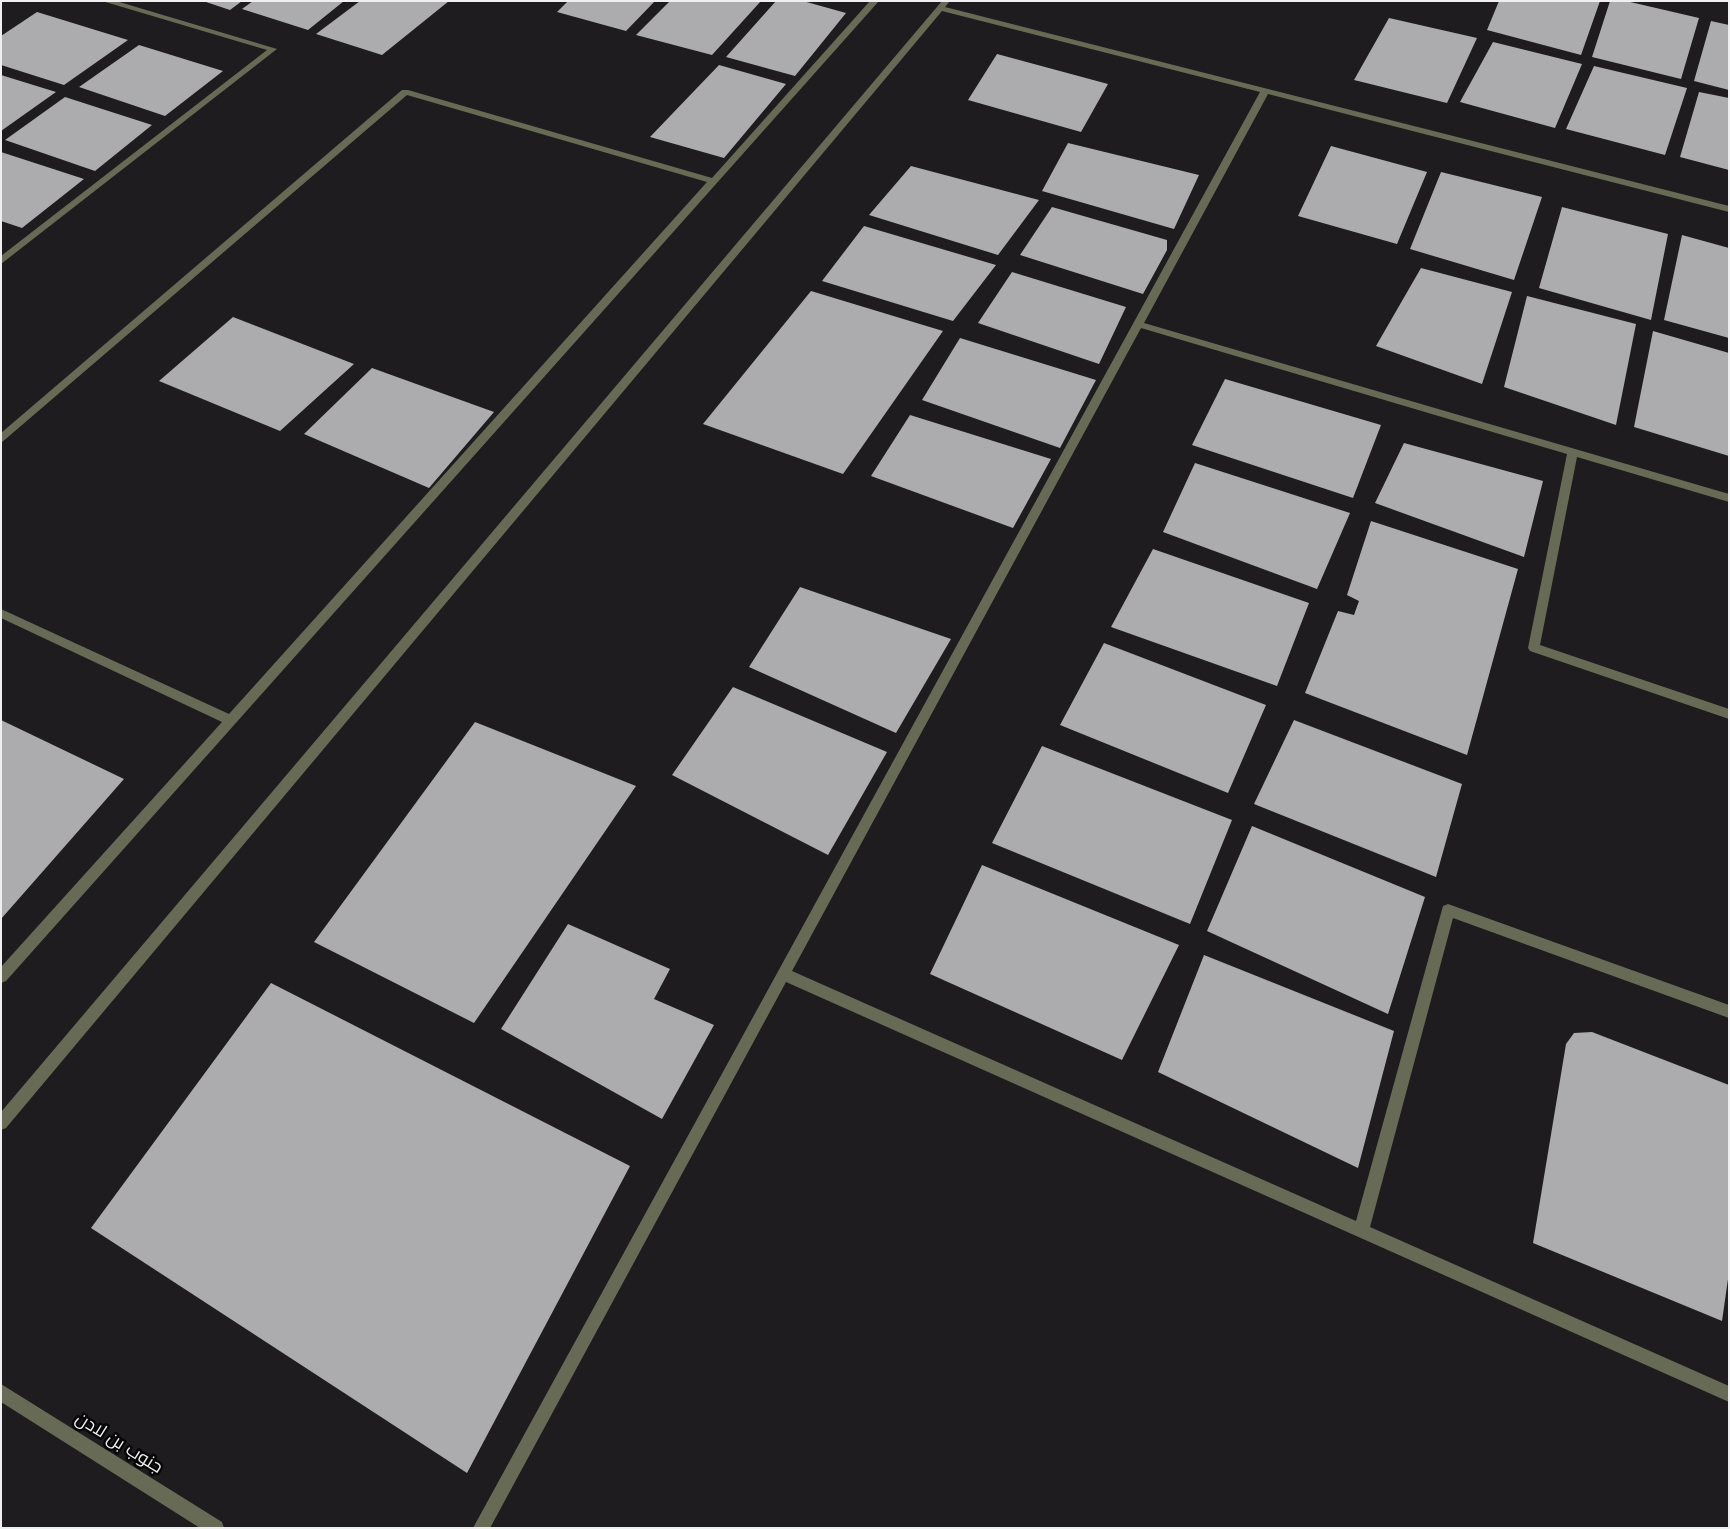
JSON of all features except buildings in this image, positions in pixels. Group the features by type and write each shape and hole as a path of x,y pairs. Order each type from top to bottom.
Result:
{"street":[{"path":"1,261 273,49 106,1"},
{"path":"1,977 875,1"},
{"path":"1,1123 944,5 1265,91 1729,209"},
{"path":"481,1528 1265,91"},
{"path":"1,439 405,92 713,181"},
{"path":"1138,324 1729,498"},
{"path":"1573,452 1534,648 1729,714"},
{"path":"1,612 230,720"},
{"path":"1361,1231 1448,910 1729,1012"},
{"path":"783,974 1729,1394"},
{"name":"جنوب بن لادن","path":"1,1392 216,1528"}]}
